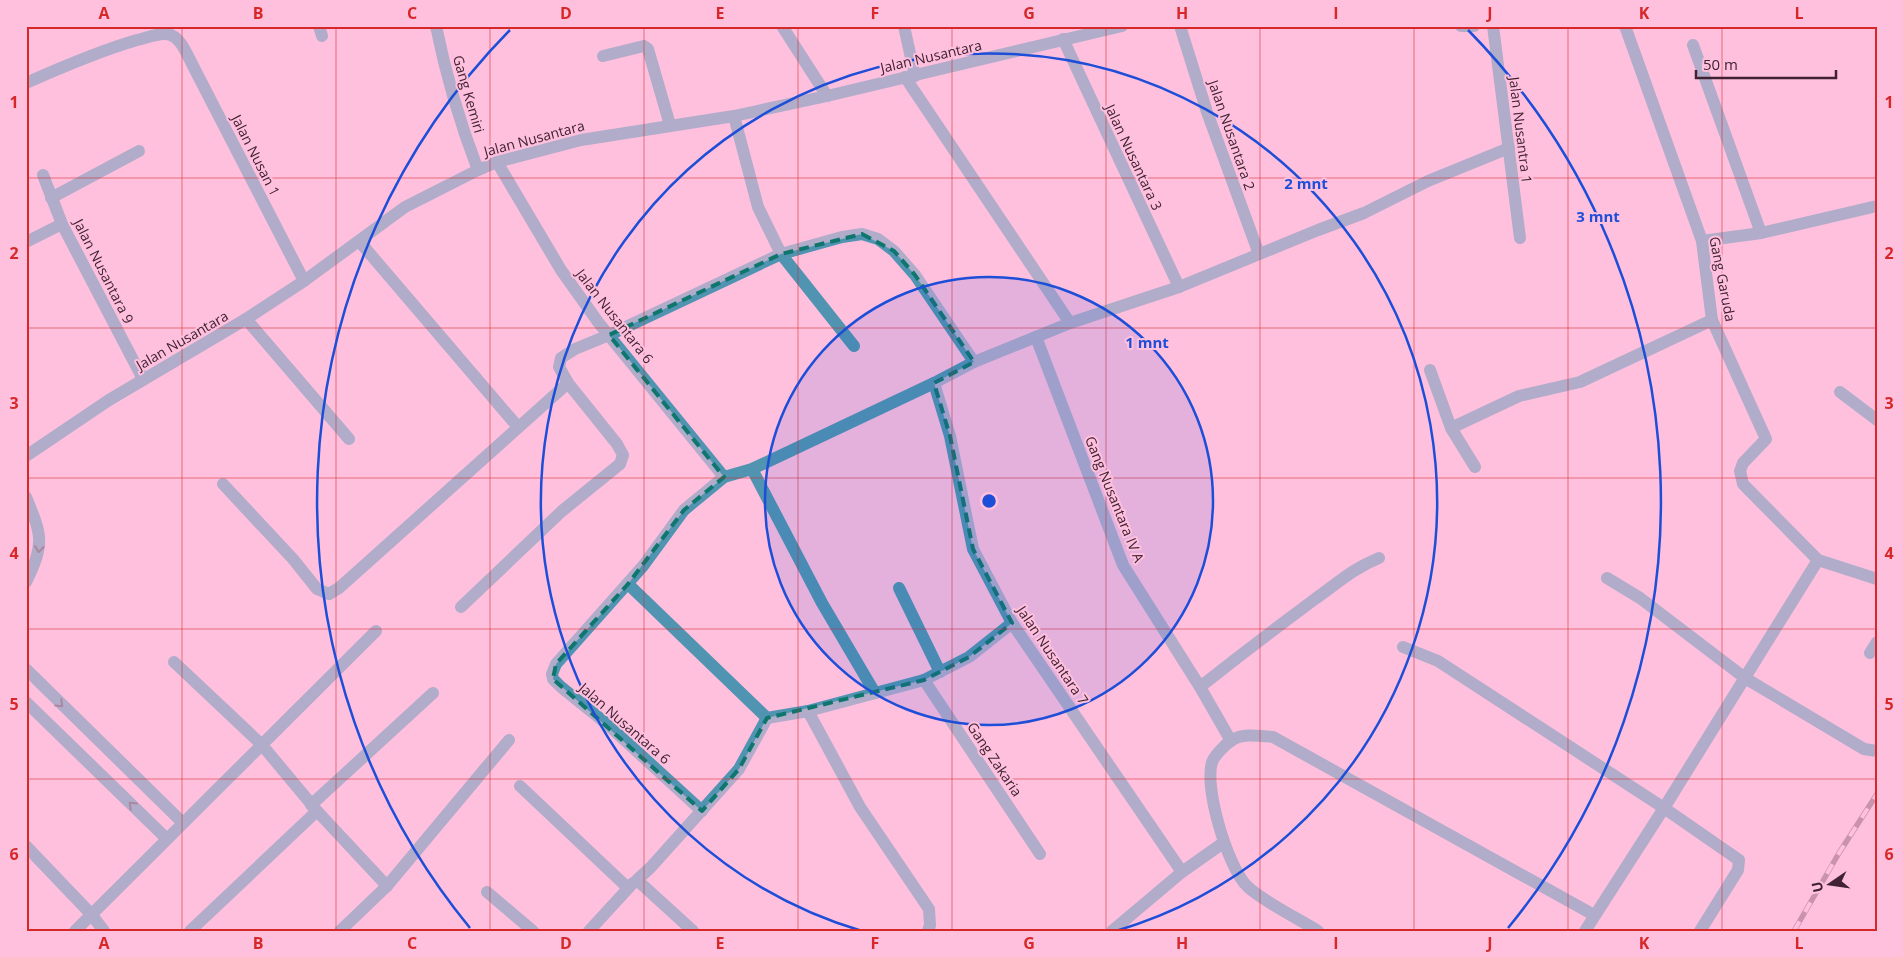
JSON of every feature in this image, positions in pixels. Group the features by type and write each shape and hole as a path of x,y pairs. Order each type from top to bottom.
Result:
{"street":[{"name":"Gang Kemiri","path":"436,26 453,99 478,170"},
{"path":"782,26 827,96"},
{"path":"904,26 910,77 1070,323"},
{"name":"Jalan Nusantara","path":"26,456 143,380 246,319 304,281 404,207 496,162 581,140 734,116 827,96 1122,26"},
{"name":"Jalan Nusantara 2","path":"1180,26 1207,112 1259,254"},
{"path":"1461,26 1474,26"},
{"name":"Jalan Nusantra 1","path":"1493,26 1520,238"},
{"name":"Gang Garuda","path":"1624,26 1702,241 1712,320 1766,439 1743,463 1740,472 1743,484 1818,560"},
{"name":"Jalan Nusan 1","path":"27,82 104,50 154,35 168,34 182,44 304,281"},
{"name":"Jalan Nusantara 3","path":"1063,40 1179,287"},
{"path":"1693,45 1761,234"},
{"path":"603,56 644,46 648,49 670,125"},
{"path":"734,116 758,207 781,254 794,274 854,346"},
{"path":"767,718 628,584 684,510 724,477 752,469 934,384 974,362 1070,323 1179,287 1364,213 1428,181 1509,148"},
{"path":"51,198 139,151"},
{"name":"Jalan Nusantara 6","path":"496,162 561,270 608,335 724,477"},
{"name":"Jalan Nusantara 9","path":"43,175 62,224 143,380"},
{"path":"1702,241 1761,234 1877,206"},
{"path":"26,242 62,224"},
{"path":"461,606 562,511 620,464 623,455 617,444 568,383 559,367 562,358 574,349 781,254 842,237 862,234 878,239 894,251 915,275 974,362"},
{"path":"359,241 518,427"},
{"path":"246,319 349,439"},
{"path":"1450,428 1519,396 1580,382 1712,320"},
{"name":"Gang Nusantara IV A","path":"1036,337 1123,566 1200,687 1231,740"},
{"path":"1430,370 1450,428 1475,467"},
{"path":"223,484 293,559 317,589 329,594 339,588 568,383"},
{"name":"Jalan Nusantara 7","path":"934,384 950,436 973,549 1012,624 1182,872"},
{"path":"1840,392 1877,420"},
{"path":"752,469 822,603 875,693"},
{"path":"26,497 40,537 38,559 26,582"},
{"path":"1200,687 1350,572 1379,558"},
{"path":"1585,931 1818,560 1877,579"},
{"path":"1607,578 1640,598 1745,678 1864,750 1877,751"},
{"name":"Jalan Nusantara 6","path":"628,584 556,664 552,674 553,679 702,811"},
{"path":"899,588 940,672"},
{"path":"767,718 808,711 924,680 969,657 1012,624"},
{"path":"75,931 376,631"},
{"path":"1870,653 1877,642"},
{"path":"1404,647 1438,661 1664,808 1738,860 1738,870 1700,931"},
{"path":"174,662 262,745 314,808 387,886"},
{"path":"26,669 183,823"},
{"name":"Gang Zakaria","path":"924,680 1040,854"},
{"path":"190,931 434,693"},
{"path":"26,702 167,839"},
{"path":"808,711 860,807 929,909 930,925 928,931"},
{"path":"589,931 632,884 651,867 739,769 767,718"},
{"path":"1318,931 1258,895 1247,886 1238,874 1223,843 1214,806 1211,773 1214,760 1231,740 1244,735 1273,737 1594,915"},
{"path":"340,931 387,886 509,740"},
{"path":"520,786 632,884 693,931"},
{"path":"1112,931 1182,872 1223,843"},
{"path":"26,846 92,914 104,931"},
{"path":"487,892 533,931"}],"highlighted area":[{"path":"862,234 894,251 915,275 974,362 934,383 950,436 973,549 1012,623 969,657 924,680 767,718 739,769 702,811 553,679 556,664 628,584 684,510 724,477 609,335 781,254"}],"railway":[{"path":"1794,931 1839,853 1877,794"}]}
